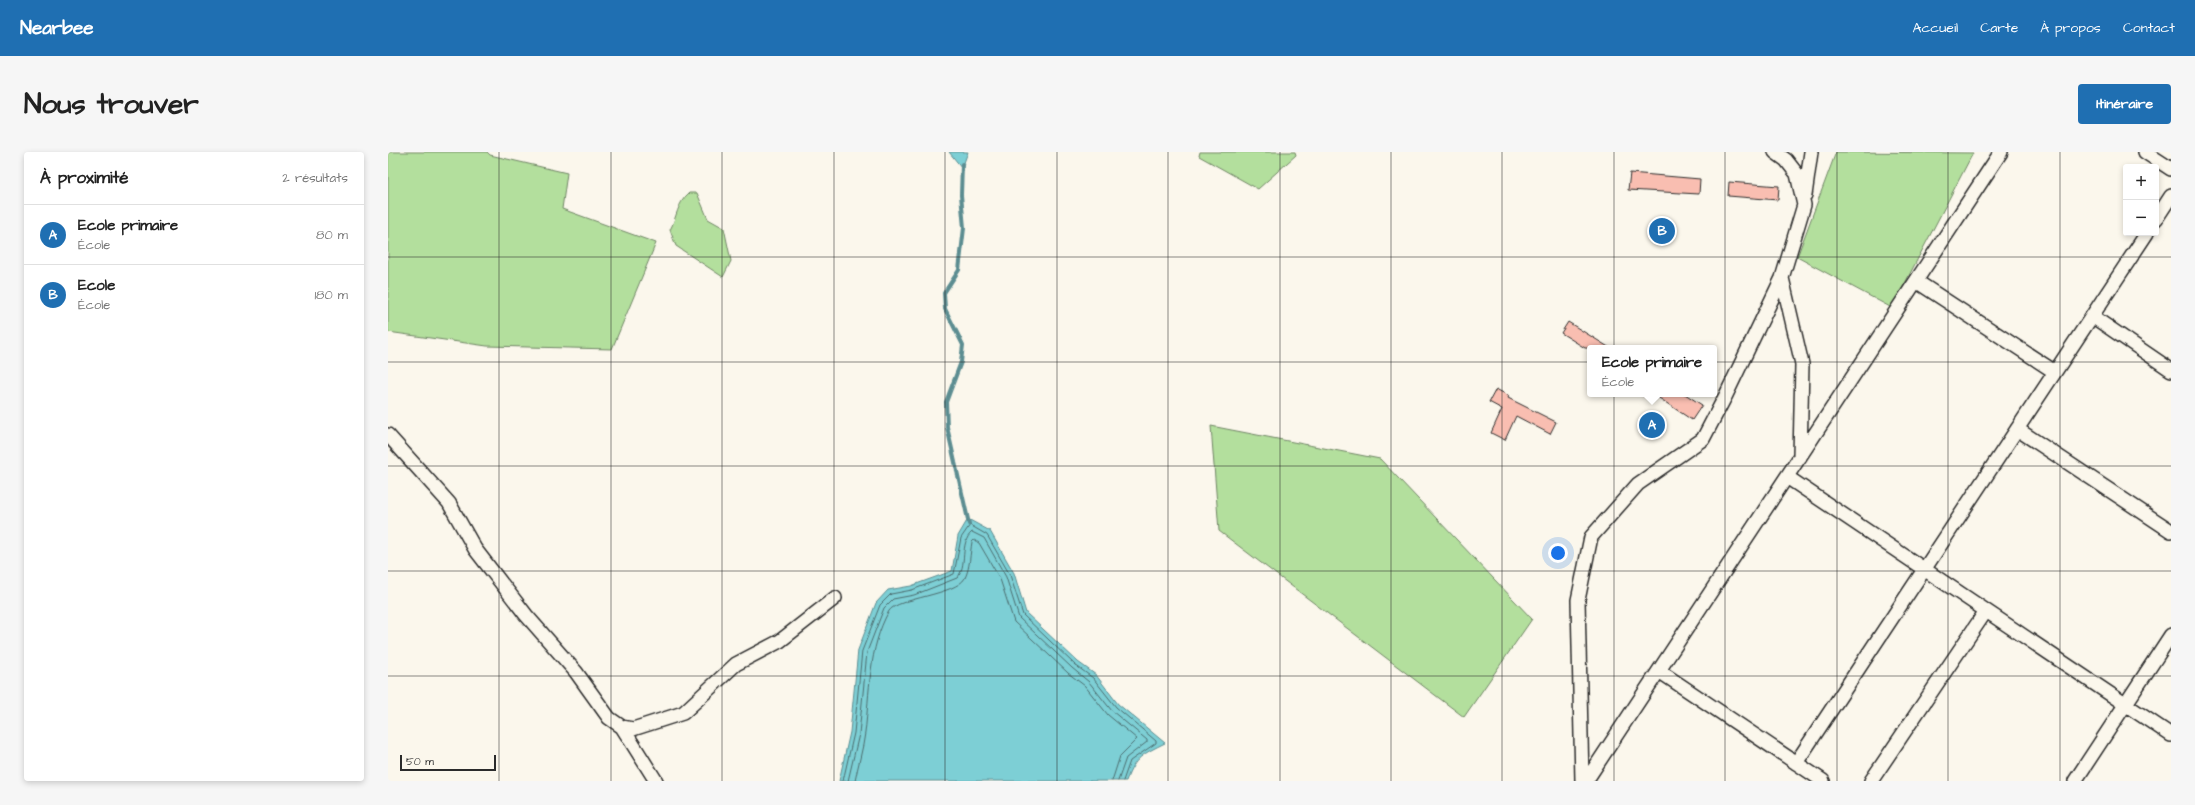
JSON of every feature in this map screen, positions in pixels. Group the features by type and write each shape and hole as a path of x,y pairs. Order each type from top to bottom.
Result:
{"street":[{"path":"1775,152 1786,160 1796,174 1804,205"},
{"path":"1582,781 1578,600 1590,537 1638,484 1703,439 1782,278 1804,205 1811,152"},
{"path":"1586,781 2002,152"},
{"path":"2145,152 2171,170"},
{"path":"2159,214 2171,196"},
{"path":"1796,763 2145,236"},
{"path":"1782,278 1802,364 1800,457"},
{"path":"1916,281 2055,372"},
{"path":"2092,316 2171,370"},
{"path":"2017,429 2171,531"},
{"path":"388,435 449,503 475,549 526,615 576,672 609,718 622,727 656,781"},
{"path":"1787,477 2171,735"},
{"path":"622,727 633,728 683,713 736,664 780,641 835,598"},
{"path":"1871,781 1986,611"},
{"path":"2075,781 2171,635"},
{"path":"1659,671 1822,781"}],"green space":[{"path":"388,152 487,152 490,155 567,173 562,209 656,243 612,349 487,346 388,332"},
{"path":"1200,152 1295,152 1296,155 1258,189 1199,156"},
{"path":"1836,152 1973,153 1892,308 1797,257"},
{"path":"689,193 697,193 708,219 724,228 731,261 723,277 676,246 670,230 682,201"},
{"path":"1211,426 1380,459 1532,619 1464,717 1219,531"}],"water":[{"path":"949,152 968,152 962,168"},
{"path":"968,519 990,531 1014,573 1026,613 1078,662 1096,675 1118,704 1165,743 1151,750 1136,761 1126,781 839,781 850,732 858,650 876,603 888,590 911,586 952,571 958,536"}],"building":[{"path":"1630,173 1700,179 1699,194 1628,190"},
{"path":"1729,182 1779,186 1778,200 1728,196"},
{"path":"1568,322 1605,345 1587,345 1587,348 1585,348 1561,333"},
{"path":"1496,389 1509,396 1508,398 1556,422 1550,434 1516,416 1505,440 1491,433 1502,409 1489,402"},
{"path":"1658,397 1690,397 1702,405 1692,420"}],"waterway":[{"path":"962,164 961,195 964,228 959,270 944,293 945,309 963,345 961,362 946,402 947,427 969,524"}],"place":[{"name":"Ecole","path":"1662,231"},
{"name":"Ecole primaire","path":"1652,425"}]}
